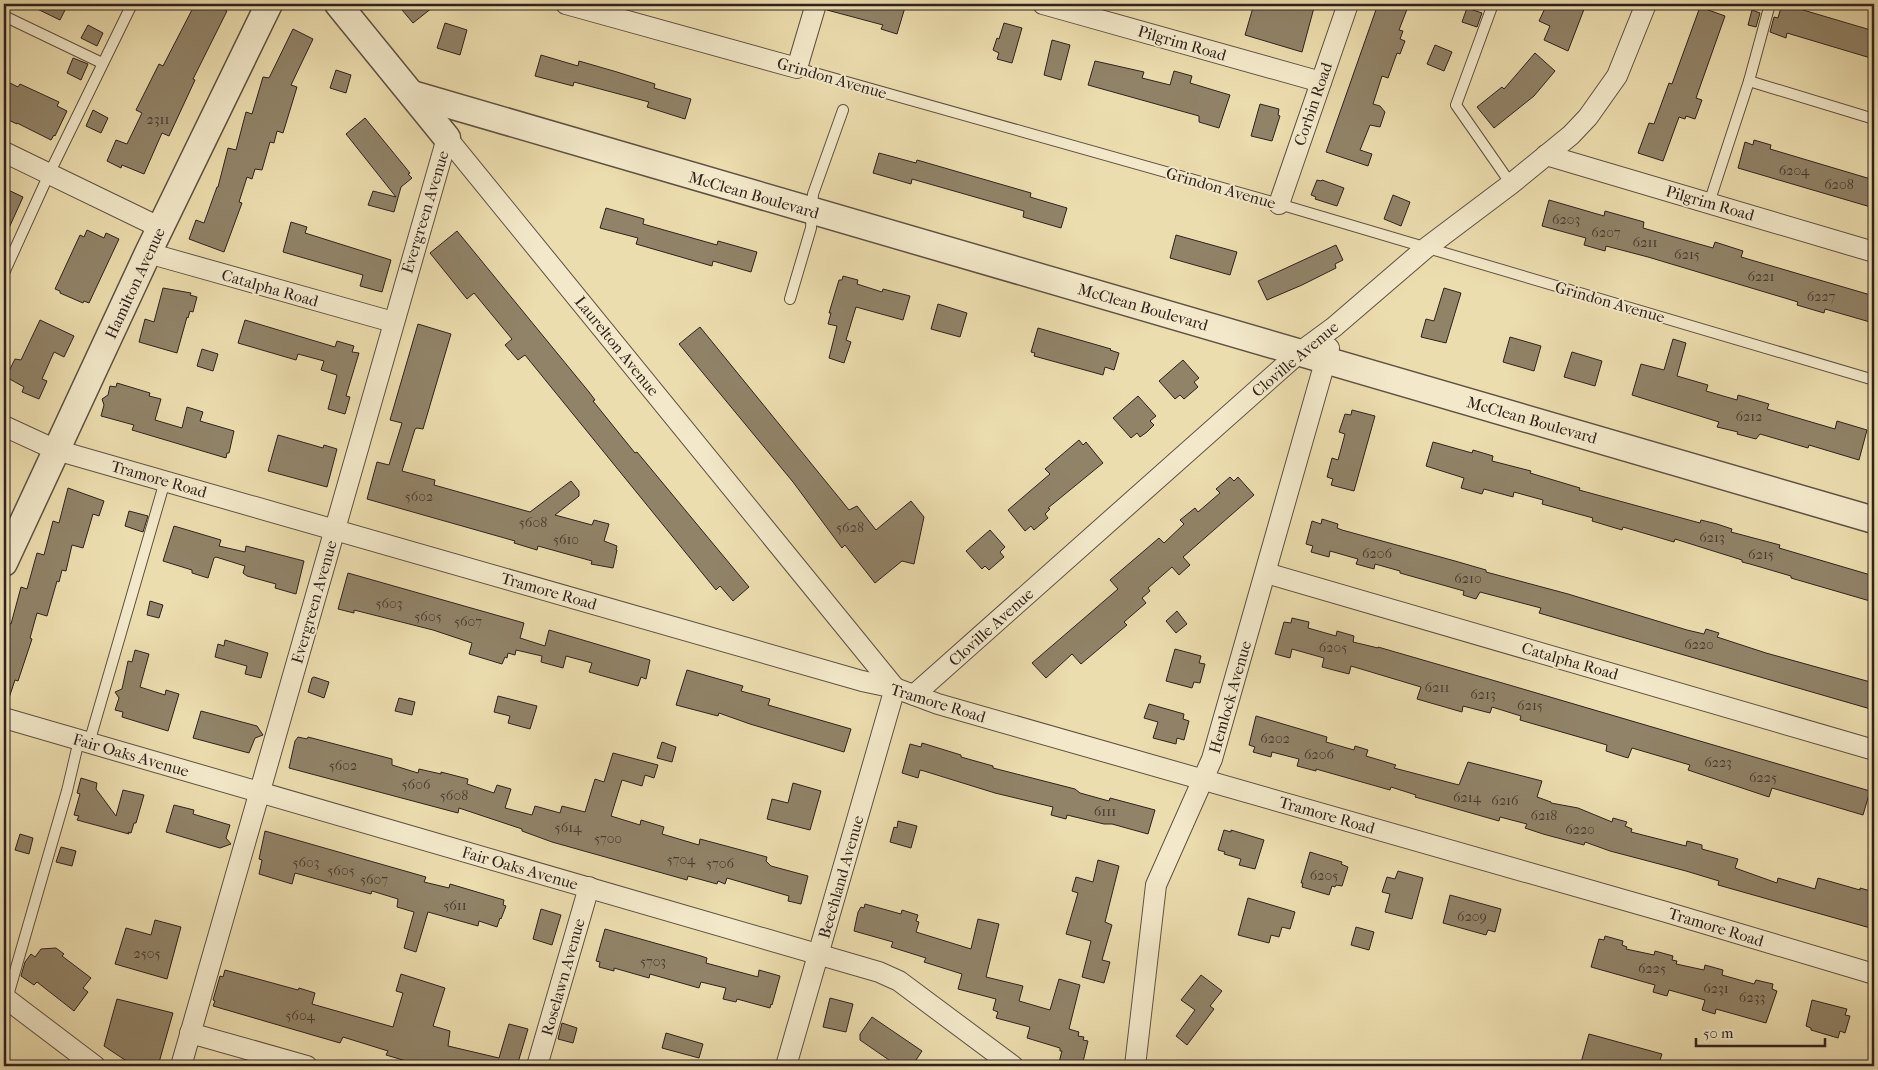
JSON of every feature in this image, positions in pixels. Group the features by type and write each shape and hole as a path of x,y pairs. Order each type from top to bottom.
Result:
{"street":[{"name":"Hamilton Avenue","path":"4,563 148,253 269,4"},
{"name":"Laurelton Avenue","path":"338,4 905,692"},
{"name":"Grindon Avenue","path":"566,4 797,68"},
{"path":"797,68 816,4"},
{"name":"Pilgrim Road","path":"1042,4 1321,82"},
{"name":"Corbin Road","path":"1279,204 1348,4"},
{"name":"Cloville Avenue","path":"905,692 1300,352 1334,327 1426,248 1511,184 1571,135 1588,116 1612,83 1646,4"},
{"name":"McClean Boulevard","path":"412,94 1874,520"},
{"name":"Evergreen Avenue","path":"181,1066 260,793 392,322 447,138"},
{"path":"4,152 161,228"},
{"name":"Pilgrim Road","path":"1546,155 1874,252"},
{"name":"Catalpha Road","path":"148,253 392,322"},
{"name":"Hemlock Avenue","path":"1134,1066 1156,885 1212,759 1334,327"},
{"name":"Tramore Road","path":"4,426 56,450 843,676 905,692 938,704 1666,912 1874,974"},
{"name":"Catalpha Road","path":"1266,573 1874,750"},
{"name":"Beechland Avenue","path":"786,1066 819,953 905,692"},
{"name":"Fair Oaks Avenue","path":"4,718 880,972 899,982 1013,1066"},
{"name":"Roselawn Avenue","path":"537,1066 589,887"},
{"path":"5,998 95,1066"},
{"path":"190,1033 307,1066"}],"lane":[{"path":"4,273 49,174 132,4"},
{"path":"1493,4 1456,105 1511,184"},
{"path":"1709,203 1749,81 1770,4"},
{"path":"4,16 102,63"},
{"name":"Grindon Avenue","path":"797,68 1279,204 1874,380"},
{"path":"1749,81 1874,119"},
{"path":"790,299 812,228 813,194 843,110"},
{"path":"5,998 67,791 165,481"}],"building":[{"path":"27,4 68,4 60,20"},
{"path":"195,4 224,4 221,8 227,11 193,79 195,80 169,136 162,133 144,174 122,165 121,168 107,161 116,140 127,144 142,113 136,110 159,64 163,66"},
{"path":"397,4 437,4 413,23"},
{"path":"828,4 906,4 897,34 881,29 883,25 827,10"},
{"path":"1254,4 1315,4 1302,52 1245,35"},
{"path":"1378,4 1409,4 1399,30 1403,31 1400,39 1405,41 1400,54 1397,53 1388,78 1382,76 1373,104 1380,106 1385,112 1380,127 1370,125 1360,150 1372,154 1368,166 1326,152"},
{"path":"1547,4 1586,4 1568,51 1544,40 1550,26 1539,21"},
{"path":"1782,4 1794,4 1793,7 1874,31 1874,59 1787,33 1786,38 1770,32 1774,17 1778,18"},
{"path":"1700,7 1725,16 1696,98 1702,100 1695,119 1686,116 1685,119 1679,117 1663,161 1638,153 1649,123 1654,124 1669,83 1672,84"},
{"path":"1467,8 1482,13 1477,27 1462,22"},
{"path":"1752,10 1760,13 1756,27 1748,25"},
{"path":"445,23 467,30 460,55 437,48"},
{"path":"1004,23 1022,28 1012,63 997,59 999,53 993,50"},
{"path":"88,25 103,33 97,46 81,38"},
{"path":"293,29 313,39 291,85 297,87 283,133 277,131 274,143 270,142 262,170 255,169 252,179 247,177 239,202 242,203 224,252 189,239 196,220 204,223 218,187 228,148 236,150 246,112 252,114 263,77 269,78"},
{"path":"1052,40 1070,45 1061,80 1044,75"},
{"path":"1435,45 1452,52 1444,71 1427,64"},
{"path":"1535,53 1555,71 1534,96 1494,128 1477,107 1502,87 1504,89"},
{"path":"541,55 578,66 579,61 617,72 655,84 654,88 691,99 685,119 647,107 649,102 574,82 573,86 535,76"},
{"path":"73,58 88,64 81,80 67,73"},
{"path":"1095,61 1144,72 1142,78 1170,85 1174,71 1192,76 1190,83 1230,95 1219,128 1199,122 1199,116 1088,85"},
{"path":"336,70 351,75 346,93 330,88"},
{"path":"4,80 18,87 20,84 59,102 57,106 67,111 55,136 51,140 4,118"},
{"path":"1260,104 1279,109 1278,115 1280,116 1272,141 1251,136"},
{"path":"93,110 108,118 101,133 86,126"},
{"path":"365,118 410,173 408,174 412,178 401,187 394,212 368,205 373,191 396,197 346,134"},
{"path":"1754,140 1771,145 1770,149 1874,180 1874,208 1738,168 1745,142 1753,145"},
{"path":"879,153 916,163 917,160 1031,193 1030,197 1067,208 1061,228 1023,217 1024,211 912,179 911,184 873,173"},
{"path":"1317,180 1344,188 1337,206 1315,199 1316,197 1311,195"},
{"path":"4,188 23,197 4,239"},
{"path":"1393,195 1410,202 1401,226 1384,219"},
{"path":"1549,200 1604,216 1605,211 1644,222 1643,228 1713,248 1715,242 1743,251 1741,257 1874,296 1874,307 1870,322 1825,309 1824,313 1797,305 1798,302 1648,257 1606,246 1605,251 1584,245 1586,238 1542,226"},
{"path":"606,208 644,219 643,224 717,245 718,241 757,252 751,272 713,261 712,266 636,244 638,238 600,228"},
{"path":"291,222 307,227 305,233 391,260 382,292 360,286 363,275 283,252"},
{"path":"87,230 104,238 106,233 119,239 89,303 84,301 83,303 55,289 80,235 84,237"},
{"path":"457,231 589,392 595,400 593,401 635,453 637,452 749,587 733,601 720,586 716,590 525,355 518,360 505,345 512,339 474,293 467,299 430,253"},
{"path":"1176,235 1237,252 1230,275 1170,258"},
{"path":"1336,245 1343,260 1335,264 1336,268 1267,300 1258,281"},
{"path":"843,276 858,280 857,284 882,292 883,289 910,296 903,320 856,307 846,340 851,342 844,363 829,358 837,326 828,324 831,313 829,313 839,280 842,280"},
{"path":"163,288 191,293 190,295 197,297 193,312 190,311 187,317 177,353 139,342 145,319 154,322"},
{"path":"1444,288 1461,293 1446,343 1421,337 1426,319 1434,321"},
{"path":"938,304 967,313 960,337 931,329"},
{"path":"40,320 74,336 64,357 54,352 42,379 47,381 39,399 22,392 24,387 6,377 15,359 21,360"},
{"path":"245,320 335,347 337,341 354,346 352,352 359,353 346,396 350,397 345,414 328,409 337,375 321,370 324,361 298,354 296,360 238,343"},
{"path":"418,324 451,334 423,429 415,429 402,471 435,480 434,485 530,512 571,481 579,491 579,496 555,515 592,525 594,520 609,524 604,541 617,546 613,568 591,564 592,561 538,546 537,550 514,543 515,541 367,499 377,462 389,465 402,423 390,420"},
{"path":"700,327 849,510 857,506 876,530 911,501 924,517 914,564 902,561 875,583 845,545 842,548 793,482 679,344"},
{"path":"1038,328 1119,353 1114,370 1105,367 1103,375 1034,356 1035,353 1031,352"},
{"path":"1510,337 1541,346 1534,371 1503,362"},
{"path":"1673,339 1686,343 1677,376 1708,385 1706,391 1737,400 1738,395 1769,404 1767,409 1835,429 1837,421 1867,430 1859,460 1809,445 1808,448 1760,434 1756,439 1737,434 1738,432 1717,427 1719,422 1632,395 1641,364 1664,370"},
{"path":"202,349 218,354 213,371 197,366"},
{"path":"1572,352 1602,361 1595,386 1564,377"},
{"path":"1183,360 1199,378 1194,382 1198,387 1184,399 1180,395 1175,399 1159,381"},
{"path":"117,383 150,393 149,396 161,399 155,420 182,428 187,407 203,412 200,421 234,431 226,458 132,430 134,425 101,416 104,405 102,399 108,395 110,386 116,387"},
{"path":"1138,396 1156,416 1150,421 1154,425 1147,432 1140,437 1137,433 1131,438 1113,418"},
{"path":"1352,410 1375,416 1354,491 1331,485 1333,479 1327,477 1332,458 1338,460 1345,434 1339,432 1345,414 1351,415"},
{"path":"278,435 323,448 324,445 337,449 327,487 268,471"},
{"path":"1079,440 1083,445 1086,442 1103,463 1048,508 1050,509 1045,514 1048,518 1034,530 1031,526 1025,531 1008,510 1050,474 1045,469"},
{"path":"1433,442 1472,453 1473,450 1493,456 1492,461 1531,471 1530,473 1580,488 1579,490 1700,523 1701,520 1717,524 1732,529 1731,532 1780,545 1779,548 1874,576 1874,587 1870,601 1791,578 1791,576 1742,562 1742,560 1675,539 1674,542 1623,527 1622,530 1592,521 1593,518 1542,504 1543,500 1514,492 1513,497 1484,489 1482,494 1461,488 1464,478 1426,466"},
{"path":"1230,477 1234,481 1238,477 1254,495 1183,557 1190,565 1179,575 1172,567 1148,588 1150,591 1142,598 1146,603 1124,622 1127,625 1081,664 1072,654 1046,678 1032,663 1118,589 1110,580 1159,538 1164,543 1184,524 1180,520 1195,508 1198,512 1220,493 1216,489"},
{"path":"68,488 104,501 99,516 93,514 83,548 72,545 66,571 62,570 59,582 57,581 47,616 37,613 30,638 32,639 18,681 15,680 7,704 4,704 4,622 11,624 21,587 27,589 37,553 44,555 53,521 59,523"},
{"path":"129,511 148,516 143,532 125,526"},
{"path":"1322,519 1338,524 1337,528 1342,530 1455,561 1486,570 1486,572 1568,594 1687,630 1704,634 1706,629 1719,633 1717,637 1766,653 1874,683 1874,710 1539,613 1541,608 1480,592 1476,599 1463,595 1464,591 1400,573 1400,571 1375,564 1374,569 1356,564 1358,559 1330,551 1329,557 1311,552 1313,546 1306,544 1312,521 1321,524"},
{"path":"174,526 221,540 219,546 245,552 246,546 304,561 296,594 275,588 276,584 247,576 243,573 245,566 216,557 214,558 208,578 192,573 192,570 163,561"},
{"path":"990,530 1005,547 1000,552 1004,557 989,570 985,566 982,569 966,551"},
{"path":"348,573 524,623 520,638 545,646 549,630 650,660 646,679 641,677 638,686 589,672 592,663 566,656 563,668 541,662 542,656 516,650 515,655 508,653 507,658 505,657 502,664 469,654 472,643 433,630 354,610 354,613 338,609"},
{"path":"150,601 163,605 159,618 147,615"},
{"path":"1177,611 1187,624 1176,633 1166,621"},
{"path":"1292,618 1309,622 1308,628 1336,636 1337,631 1354,636 1353,642 1378,647 1870,791 1863,815 1772,788 1769,797 1688,770 1690,765 1632,748 1628,758 1606,751 1607,745 1520,720 1521,716 1492,707 1490,713 1463,706 1462,712 1417,699 1421,687 1351,666 1349,674 1322,667 1324,658 1292,649 1290,658 1275,654 1284,622 1291,623"},
{"path":"225,640 268,653 261,678 245,674 247,666 215,657 218,644 224,646"},
{"path":"1175,649 1201,656 1199,663 1205,664 1200,683 1194,682 1192,688 1166,681"},
{"path":"135,650 149,654 140,687 165,695 166,690 179,694 168,731 122,717 123,712 115,710 119,698 115,692 122,689 128,661 132,662"},
{"path":"687,670 743,686 741,691 770,699 768,705 851,729 844,752 719,713 718,716 676,705"},
{"path":"314,677 329,682 324,698 308,692"},
{"path":"498,696 537,706 530,729 508,723 510,716 494,712"},
{"path":"399,698 415,702 412,715 395,711"},
{"path":"1149,704 1184,714 1183,719 1189,721 1184,740 1177,738 1176,744 1153,738 1158,722 1144,718"},
{"path":"201,711 257,726 263,735 255,738 249,753 193,738"},
{"path":"1256,716 1327,737 1326,742 1354,750 1355,746 1368,750 1366,756 1396,765 1394,768 1459,785 1468,762 1542,781 1537,797 1551,803 1578,808 1612,822 1613,818 1627,822 1625,826 1632,829 1631,832 1686,846 1687,841 1702,845 1702,849 1738,859 1735,868 1777,883 1778,878 1815,889 1818,878 1874,892 1874,929 1718,885 1719,881 1610,851 1585,842 1584,845 1543,834 1525,828 1527,824 1500,817 1499,821 1415,797 1416,795 1391,787 1390,790 1316,769 1316,771 1297,766 1299,759 1272,752 1271,757 1253,752 1255,747 1249,745"},
{"path":"298,737 307,739 308,737 392,759 392,765 418,773 419,769 468,779 467,784 494,793 497,785 511,789 505,808 532,815 535,806 560,813 562,806 585,812 595,779 604,782 613,753 658,765 654,778 645,775 642,786 622,780 611,816 640,825 641,820 664,827 662,834 699,845 700,839 767,857 766,861 771,866 808,876 801,904 788,901 789,896 727,878 725,884 718,881 717,884 688,876 687,880 552,842 522,831 522,829 459,808 458,813 289,768 295,741"},
{"path":"662,742 676,747 672,762 657,758"},
{"path":"922,743 993,766 993,768 1075,789 1080,793 1109,801 1110,798 1155,810 1148,834 1112,824 1104,824 1067,815 1066,819 1051,815 1053,807 995,793 920,770 918,778 902,773 910,744 921,747"},
{"path":"81,778 97,783 96,789 116,816 123,790 144,795 131,833 77,820 79,816 74,815 80,794 77,793"},
{"path":"793,783 821,791 810,830 767,819 772,799 788,803"},
{"path":"174,805 194,810 193,814 230,825 226,838 231,844 220,848 166,832"},
{"path":"898,821 917,826 911,848 890,842 894,827 897,828"},
{"path":"1224,830 1231,832 1231,830 1264,840 1255,869 1239,865 1241,859 1224,854 1225,852 1218,850"},
{"path":"265,831 426,877 424,882 449,888 450,884 504,900 503,905 506,906 497,927 479,921 478,926 428,912 416,952 404,948 414,912 397,907 398,899 372,891 371,894 295,873 292,884 259,874 262,860 259,859"},
{"path":"20,834 33,838 29,854 15,850"},
{"path":"61,847 76,851 72,866 56,862"},
{"path":"1310,852 1342,862 1341,864 1348,867 1342,886 1332,886 1329,895 1302,887 1303,883 1301,883"},
{"path":"1098,860 1119,866 1105,922 1112,925 1102,960 1110,962 1104,983 1082,977 1091,941 1066,934 1078,893 1072,891 1076,877 1093,882"},
{"path":"1398,871 1423,878 1412,919 1385,912 1390,894 1382,892 1387,877 1395,879"},
{"path":"1450,895 1501,909 1495,932 1488,930 1486,935 1443,923"},
{"path":"1248,898 1295,912 1290,929 1282,927 1279,937 1271,935 1269,943 1238,935"},
{"path":"865,904 901,914 902,910 918,915 916,921 919,922 916,932 971,949 978,919 999,924 986,977 1023,986 1019,1001 1050,1010 1059,979 1080,985 1069,1029 1079,1032 1078,1036 1084,1037 1083,1040 1088,1041 1082,1066 1058,1066 1062,1051 1060,1051 1060,1048 1027,1038 1030,1027 996,1018 998,1012 993,1010 996,999 958,989 962,974 924,962 926,958 891,947 893,942 854,931 858,912 861,907 864,908"},
{"path":"541,909 561,915 552,945 533,939"},
{"path":"155,920 181,927 167,979 115,964 126,928 151,935"},
{"path":"1356,927 1374,932 1369,950 1351,945"},
{"path":"605,929 701,956 707,958 706,963 758,977 759,970 780,976 772,1005 770,1008 737,999 736,1002 723,999 726,988 701,982 699,988 650,974 649,978 614,968 614,971 599,967 600,962 596,961"},
{"path":"1605,936 1623,941 1622,945 1627,947 1626,949 1654,955 1655,951 1673,956 1672,960 1677,961 1676,964 1704,970 1705,965 1723,970 1722,975 1754,984 1756,980 1773,984 1772,989 1777,991 1766,1023 1716,1009 1715,1014 1702,1010 1705,1000 1669,990 1667,996 1653,992 1655,985 1591,967 1599,939 1604,940"},
{"path":"56,948 64,954 62,956 91,978 83,988 88,992 74,1011 37,982 34,985 21,976 25,962 31,954 35,957 41,949"},
{"path":"225,970 315,993 312,1004 393,1027 403,993 396,991 401,974 445,988 433,1026 450,1031 448,1046 499,1058 509,1024 528,1029 517,1066 423,1066 386,1055 388,1051 343,1037 340,1043 213,1006 220,976 223,977"},
{"path":"1201,975 1222,991 1210,1006 1214,1009 1187,1045 1176,1036 1195,1010 1181,1000"},
{"path":"830,998 853,1004 846,1032 823,1027"},
{"path":"117,999 173,1013 158,1066 135,1066 136,1063 125,1060 104,1046"},
{"path":"1812,1000 1847,1009 1845,1015 1850,1016 1845,1033 1840,1031 1838,1038 1811,1030 1811,1028 1806,1026"},
{"path":"872,1017 922,1051 912,1066 885,1066 889,1060 860,1040 860,1034"},
{"path":"562,1023 577,1028 573,1043 558,1039"},
{"path":"666,1033 703,1044 699,1058 662,1048"},
{"path":"1589,1034 1662,1054 1658,1066 1580,1066"}]}
